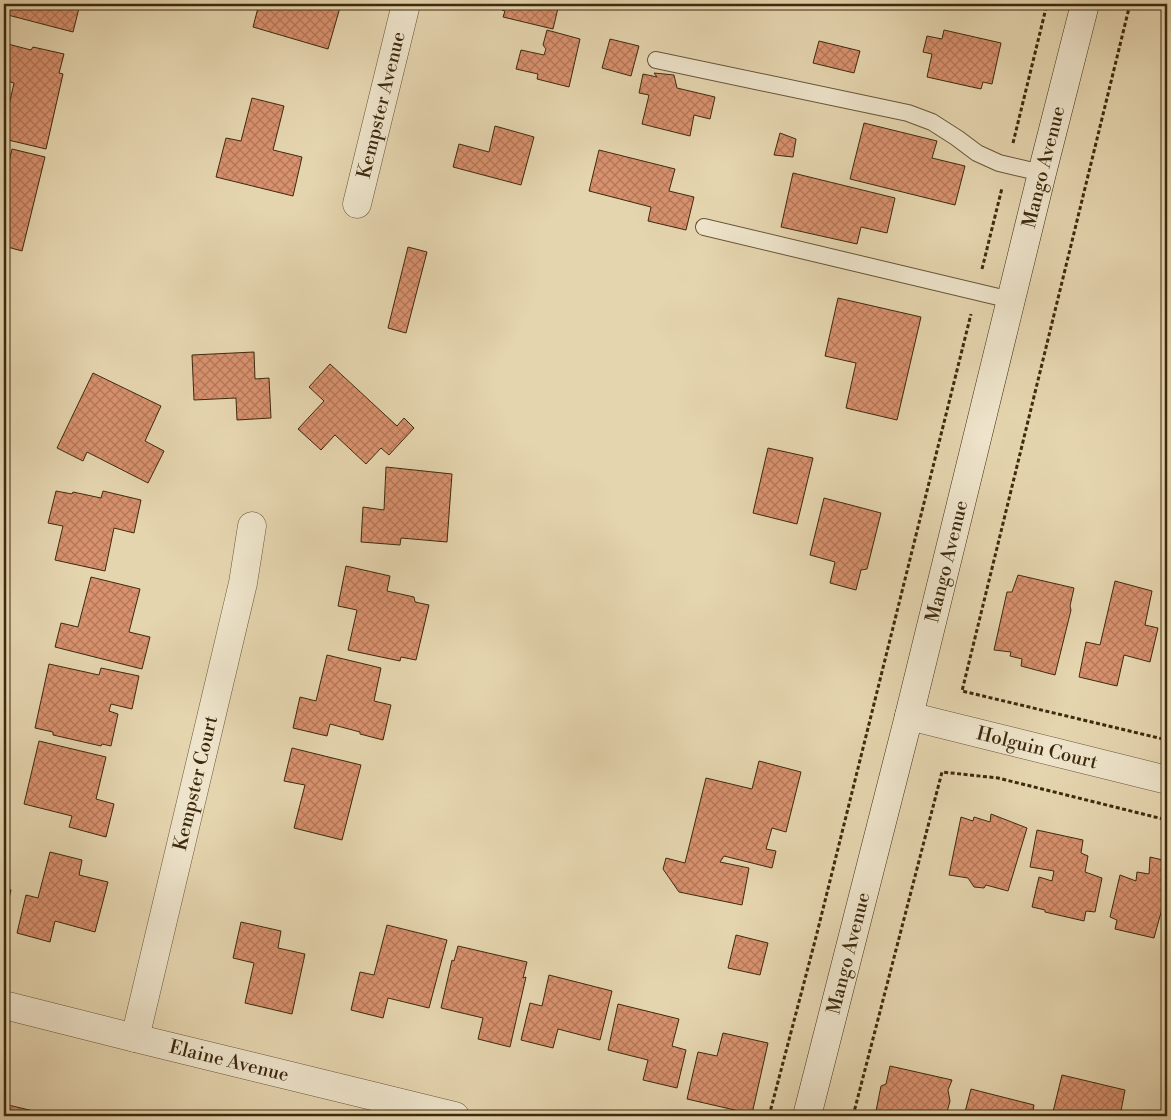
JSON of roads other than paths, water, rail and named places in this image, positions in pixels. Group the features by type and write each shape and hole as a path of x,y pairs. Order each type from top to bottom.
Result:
{"street":[{"name":"Kempster Avenue","path":"357,204 406,4"},
{"name":"Mango Avenue","path":"807,1116 909,716 1085,4"},
{"name":"Kempster Court","path":"135,1038 243,583 252,526"},
{"name":"Holguin Court","path":"909,716 1167,780"},
{"name":"Elaine Avenue","path":"4,1005 455,1116"}],"lane":[{"path":"656,60 908,112 932,122 977,153 1008,165 1042,173"},
{"path":"704,227 1011,300"}]}
